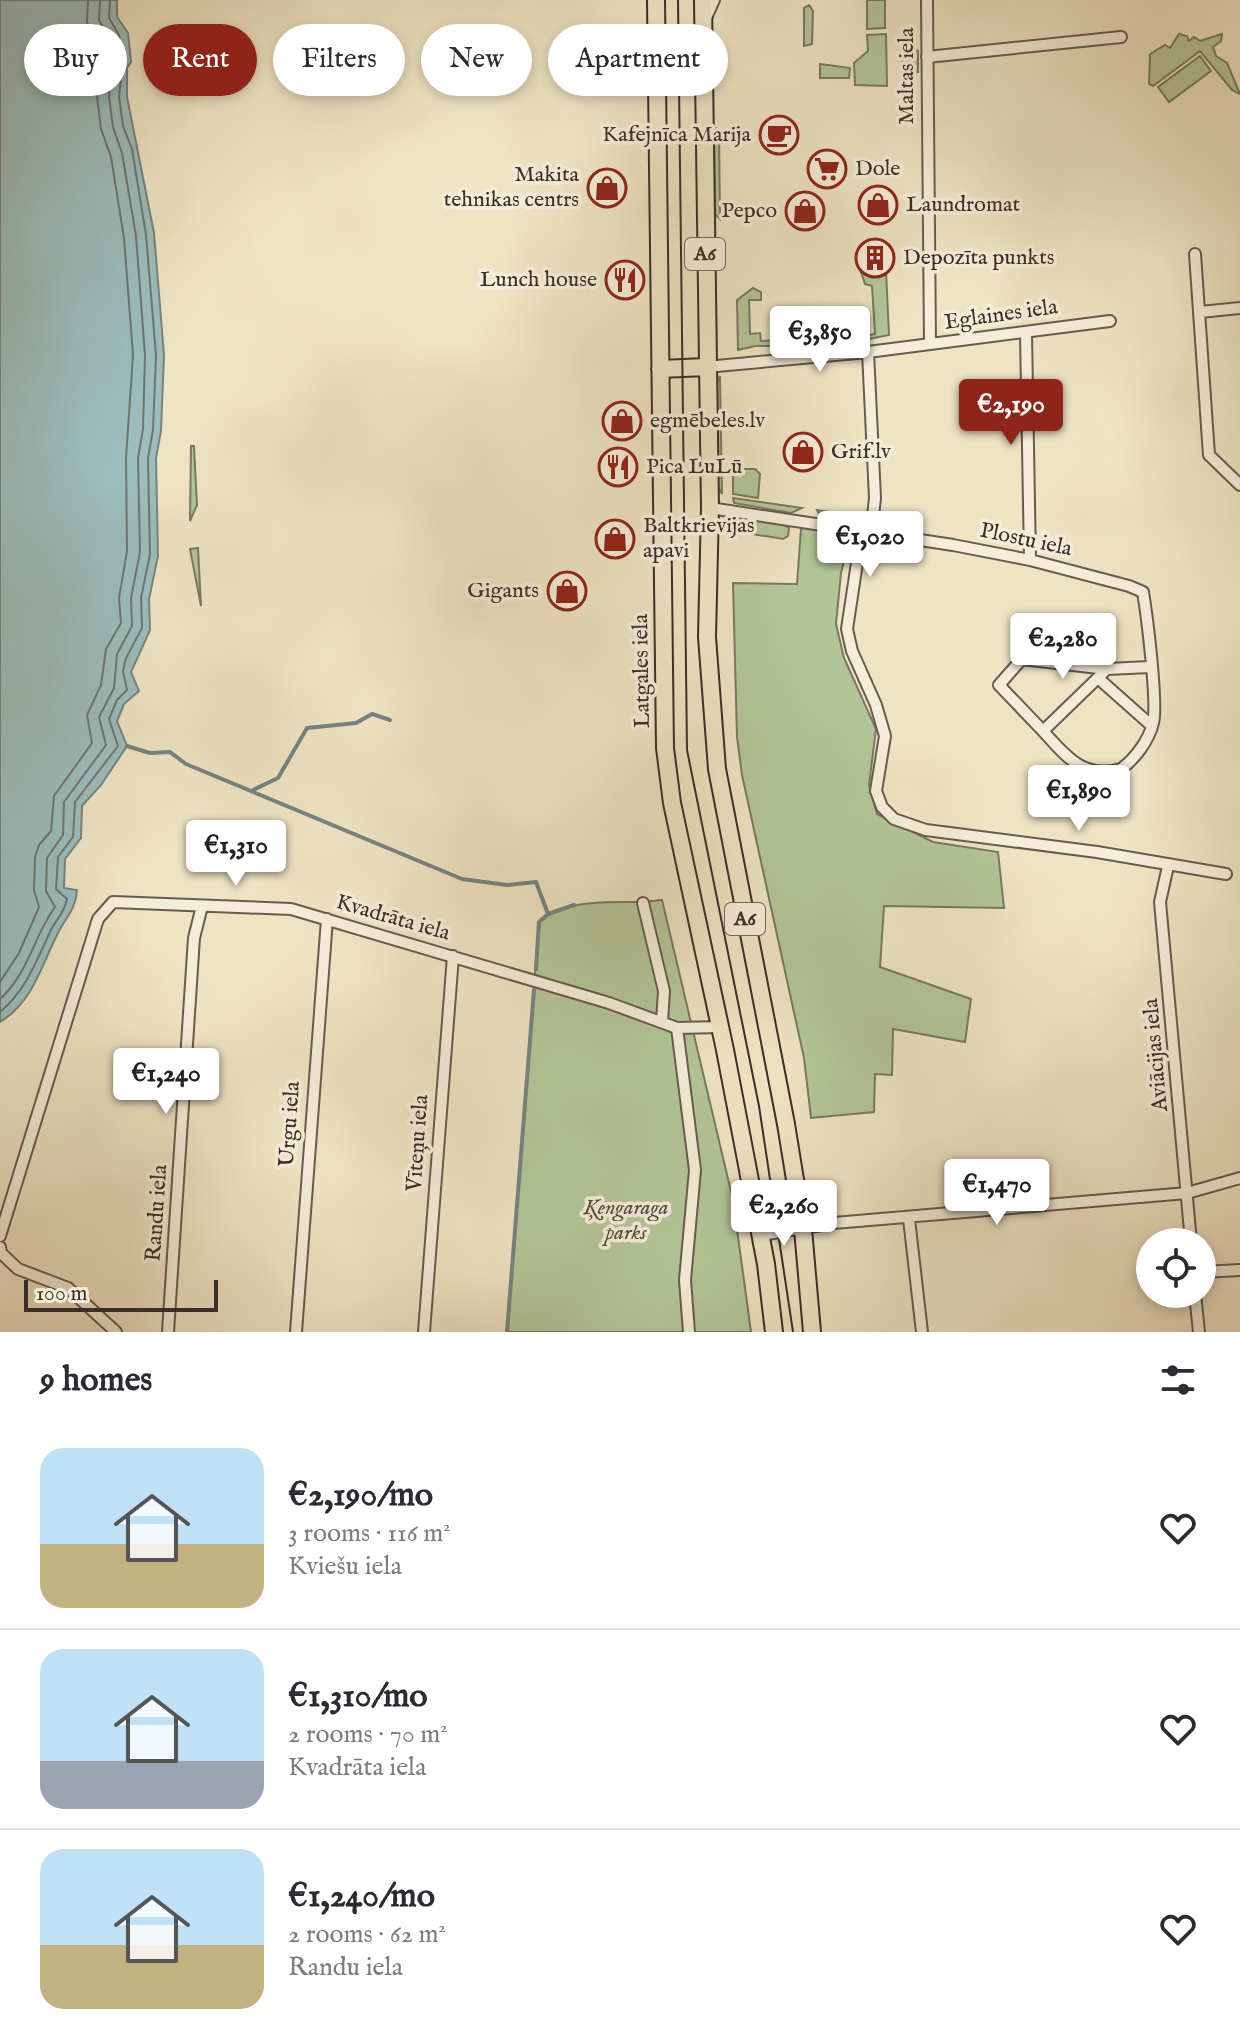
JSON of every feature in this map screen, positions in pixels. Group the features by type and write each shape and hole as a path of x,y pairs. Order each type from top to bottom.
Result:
{"highway":[{"name":"Latgales iela","path":"656,0 665,748 672,803 761,1235 774,1332"},
{"name":"A6","path":"703,0 703,24"},
{"name":"A6","path":"704,96 710,508 707,637 717,769 803,1229 812,1332"},
{"path":"660,369 706,367"}],"street":[{"path":"705,24 714,0"},
{"name":"Maltas iela","path":"927,0 930,344"},
{"path":"927,57 1121,37"},
{"path":"1195,254 1209,455 1240,485"},
{"path":"1200,312 1240,308"},
{"name":"Eglaines iela","path":"706,367 868,352 1110,321"},
{"path":"1026,333 1030,560"},
{"path":"868,352 875,498 860,543 847,629 852,651 876,705 885,736 876,791 882,807 894,819 914,827 1003,842 1097,852 1226,874"},
{"name":"Plostu iela","path":"710,508 1030,560 1119,583 1143,592 1150,667"},
{"path":"1022,659 1107,669 1150,667 1155,707 1152,726 1126,765 1114,771 1077,767 999,685 1022,659"},
{"path":"1043,731 1107,669"},
{"path":"1099,679 1152,726"},
{"name":"Aviācijas iela","path":"1168,866 1160,902 1190,1228"},
{"name":"Kvadrāta iela","path":"0,1236 98,919 107,906 121,899 202,906 271,905 453,956 677,1028 720,1027"},
{"path":"643,903 664,991 662,1021"},
{"name":"Randu iela","path":"168,1332 194,938 202,906"},
{"name":"Urgu iela","path":"296,1332 327,919"},
{"name":"Vīteņu iela","path":"424,1332 453,956"},
{"path":"677,1028 695,1170 685,1280 689,1332"},
{"path":"761,1235 1187,1193 1240,1178"},
{"path":"909,1219 922,1332"},
{"path":"0,1247 8,1261 18,1269 68,1288 116,1332"},
{"path":"1216,1271 1240,1270"},
{"path":"1196,1308 1199,1332"}],"green space":[{"path":"867,0 885,0 885,28 867,29"},
{"path":"809,5 813,11 812,44 804,46 804,8"},
{"path":"902,33 908,33 908,45 918,51 918,72 902,73"},
{"path":"886,34 887,86 855,85 854,63 868,51 867,35"},
{"path":"1179,34 1187,36 1189,41 1194,37 1200,41 1222,34 1221,41 1213,47 1216,56 1227,63 1240,94 1232,90 1200,51 1153,86 1149,84 1150,54 1165,45 1170,48"},
{"path":"1200,56 1211,71 1169,102 1158,87"},
{"path":"820,64 850,68 849,78 820,78"},
{"path":"714,128 719,129 720,219 715,214"},
{"path":"886,270 889,335 864,340 864,336 875,334 872,286 865,284 861,272"},
{"path":"753,288 761,292 761,300 749,300 750,334 760,333 761,341 776,340 782,346 755,346 738,350 737,300"},
{"path":"847,338 851,342 795,348 798,343"},
{"path":"720,376 722,494 718,487 717,383"},
{"path":"191,446 194,446 197,505 190,521"},
{"path":"733,469 755,469 760,474 758,498 733,494"},
{"path":"733,498 802,508 791,513 734,503"},
{"path":"817,510 866,518 854,524 840,524 826,519"},
{"path":"739,518 784,525 789,528 788,536 783,539 734,531 734,520"},
{"path":"807,527 842,535 849,541 841,573 836,624 844,658 876,729 869,785 877,814 933,842 998,852 1004,908 884,906 880,967 971,999 965,1042 893,1029 892,1075 875,1074 874,1112 811,1118 804,1058 742,775 737,737 733,583 797,584 801,529"},
{"path":"198,548 201,606 190,549"},
{"name":"Ķengaraga parks","path":"662,900 733,1200 751,1332 507,1332 539,922 552,913 582,904"}],"water":[{"path":"0,0 117,0 117,17 122,24 24,24 24,96 127,96 154,233 164,355 161,431 156,458 158,556 149,599 150,630 131,672 139,691 124,704 117,721 127,746 101,785 82,806 81,838 65,859 64,888 77,890 72,909 28,994 0,1022"},
{"path":"127,32 128,33 131,62 127,68"}],"waterway":[{"path":"253,790 278,778 307,728 356,723 372,714 390,720"},
{"path":"127,746 150,753 170,752 186,764 462,879 507,885 536,882 548,914 574,905"},
{"path":"536,969 539,922 547,915"},
{"path":"507,1332 534,990"}],"tram line":[{"path":"678,0 687,750 759,1106 793,1332"}],"place":[{"name":"Kafejnīca Marija","path":"779,135"},
{"name":"Dole","path":"827,169"},
{"name":"Makita tehnikas centrs","path":"607,188"},
{"name":"Laundromat","path":"878,205"},
{"name":"Pepco","path":"805,211"},
{"name":"Depozīta punkts","path":"875,258"},
{"name":"Lunch house","path":"625,280"},
{"name":"egmēbeles.lv","path":"622,421"},
{"name":"Grif.lv","path":"803,452"},
{"name":"Pica LuLū","path":"618,467"},
{"name":"Baltkrievijas apavi","path":"615,539"},
{"name":"Gigants","path":"567,591"}]}
